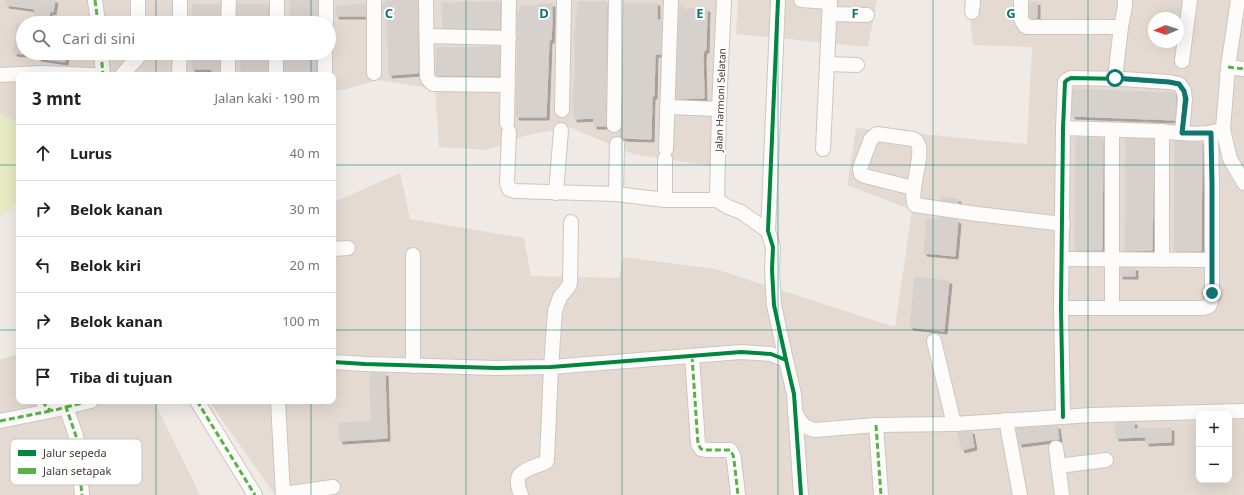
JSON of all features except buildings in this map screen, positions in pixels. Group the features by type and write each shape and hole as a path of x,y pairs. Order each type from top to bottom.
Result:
{"street":[{"path":"96,0 97,16"},
{"path":"138,0 138,16"},
{"path":"180,0 180,16"},
{"path":"228,16 229,0"},
{"path":"277,0 277,16"},
{"path":"326,0 326,16"},
{"path":"374,0 374,73"},
{"path":"426,0 428,79 433,84 508,85"},
{"path":"509,0 507,183 509,189 515,191 556,193 616,194 665,200 717,200 728,207 741,212 768,232"},
{"path":"562,110 564,0"},
{"path":"614,125 616,0"},
{"path":"665,200 665,154 671,0"},
{"name":"Jalan Harmoni Selatan","path":"717,200 724,0"},
{"path":"778,0 768,232 773,247 772,270 774,305 794,394 801,495"},
{"path":"800,0 830,5 867,15"},
{"path":"1020,0 1021,19 1027,27 1121,27"},
{"path":"1115,78 1125,0"},
{"path":"1182,60 1190,0"},
{"path":"1061,308 1203,308 1209,306 1212,302 1212,184 1217,131 1238,0"},
{"path":"823,149 830,5"},
{"path":"427,36 509,38"},
{"path":"102,60 103,72"},
{"path":"125,72 135,60"},
{"path":"179,71 180,60"},
{"path":"228,60 228,72"},
{"path":"276,60 276,72"},
{"path":"325,60 325,72"},
{"path":"827,64 857,65"},
{"path":"1228,67 1244,69"},
{"path":"0,74 16,74"},
{"path":"1063,417 1061,308 1063,128 1066,82 1071,78 1115,78 1179,84 1184,91 1186,99 1182,133"},
{"path":"667,107 720,109"},
{"path":"1063,128 1182,133 1217,131"},
{"path":"556,193 561,130"},
{"path":"1112,130 1112,308"},
{"path":"1217,131 1230,159 1244,183"},
{"path":"1162,132 1162,260"},
{"path":"913,188 861,174 860,168 871,139 876,134 917,140 920,144 921,150 913,188 913,202 915,205 1062,224"},
{"path":"616,194 617,144"},
{"path":"521,495 518,482 519,475 522,472 546,462 547,460 555,311 560,297 570,283 571,222"},
{"path":"336,249 348,248"},
{"path":"413,366 414,254"},
{"path":"1062,259 1212,260"},
{"path":"934,341 954,424"},
{"path":"336,362 496,368 551,367 741,352 771,354 786,360"},
{"path":"692,356 698,444 701,449 730,450 734,460 738,495"},
{"path":"0,421 46,406 66,407 78,404"},
{"path":"199,404 255,495"},
{"path":"278,404 283,495 333,487"},
{"path":"66,407 76,439"},
{"path":"795,411 801,422 808,428 815,430 876,425 954,424 1063,417 1244,411"},
{"path":"1006,420 1020,495"},
{"path":"876,425 881,495"},
{"path":"1056,448 1062,495"},
{"path":"1058,466 1106,460"},
{"path":"81,485 82,495"}],"shaded area":[{"path":"0,0 724,0 717,167 633,154 569,127 524,136 488,150 439,147 435,89 378,80 336,91 336,72 16,72 16,122 0,113"},
{"path":"738,0 877,0 868,47 736,34"},
{"path":"968,0 1244,0 1244,495 275,495 211,404 336,404 336,201 400,173 410,219 524,238 531,276 619,278 623,257 715,269 895,327 912,210 847,185 856,128 1027,144 1032,47 973,45"},
{"path":"16,354 16,404 155,404 200,495 0,495 0,360"}],"green space":[{"path":"0,113 16,122 16,204 0,217"}],"marked path":[{"path":"95,0 97,16"},
{"path":"102,60 103,72"},
{"path":"1228,67 1244,69"},
{"path":"692,356 698,444 701,449 730,450 734,460 738,495"},
{"path":"44,404 50,410 66,407 76,439"},
{"path":"66,407 78,404"},
{"path":"199,404 255,495"},
{"path":"0,421 50,411"},
{"path":"876,425 881,495"},
{"path":"81,485 82,495"}],"cycle path":[{"path":"778,0 768,231 773,247 772,270 774,305 786,360"},
{"path":"1063,417 1061,308 1065,82 1071,78 1123,79 1179,84 1184,91 1185,99 1182,133"},
{"path":"336,362 496,368 551,367 741,352 771,354 786,360 794,394 801,495"}],"route":[{"path":"1115,78 1179,84 1184,91 1186,99 1182,133 1211,133 1212,293"}]}
